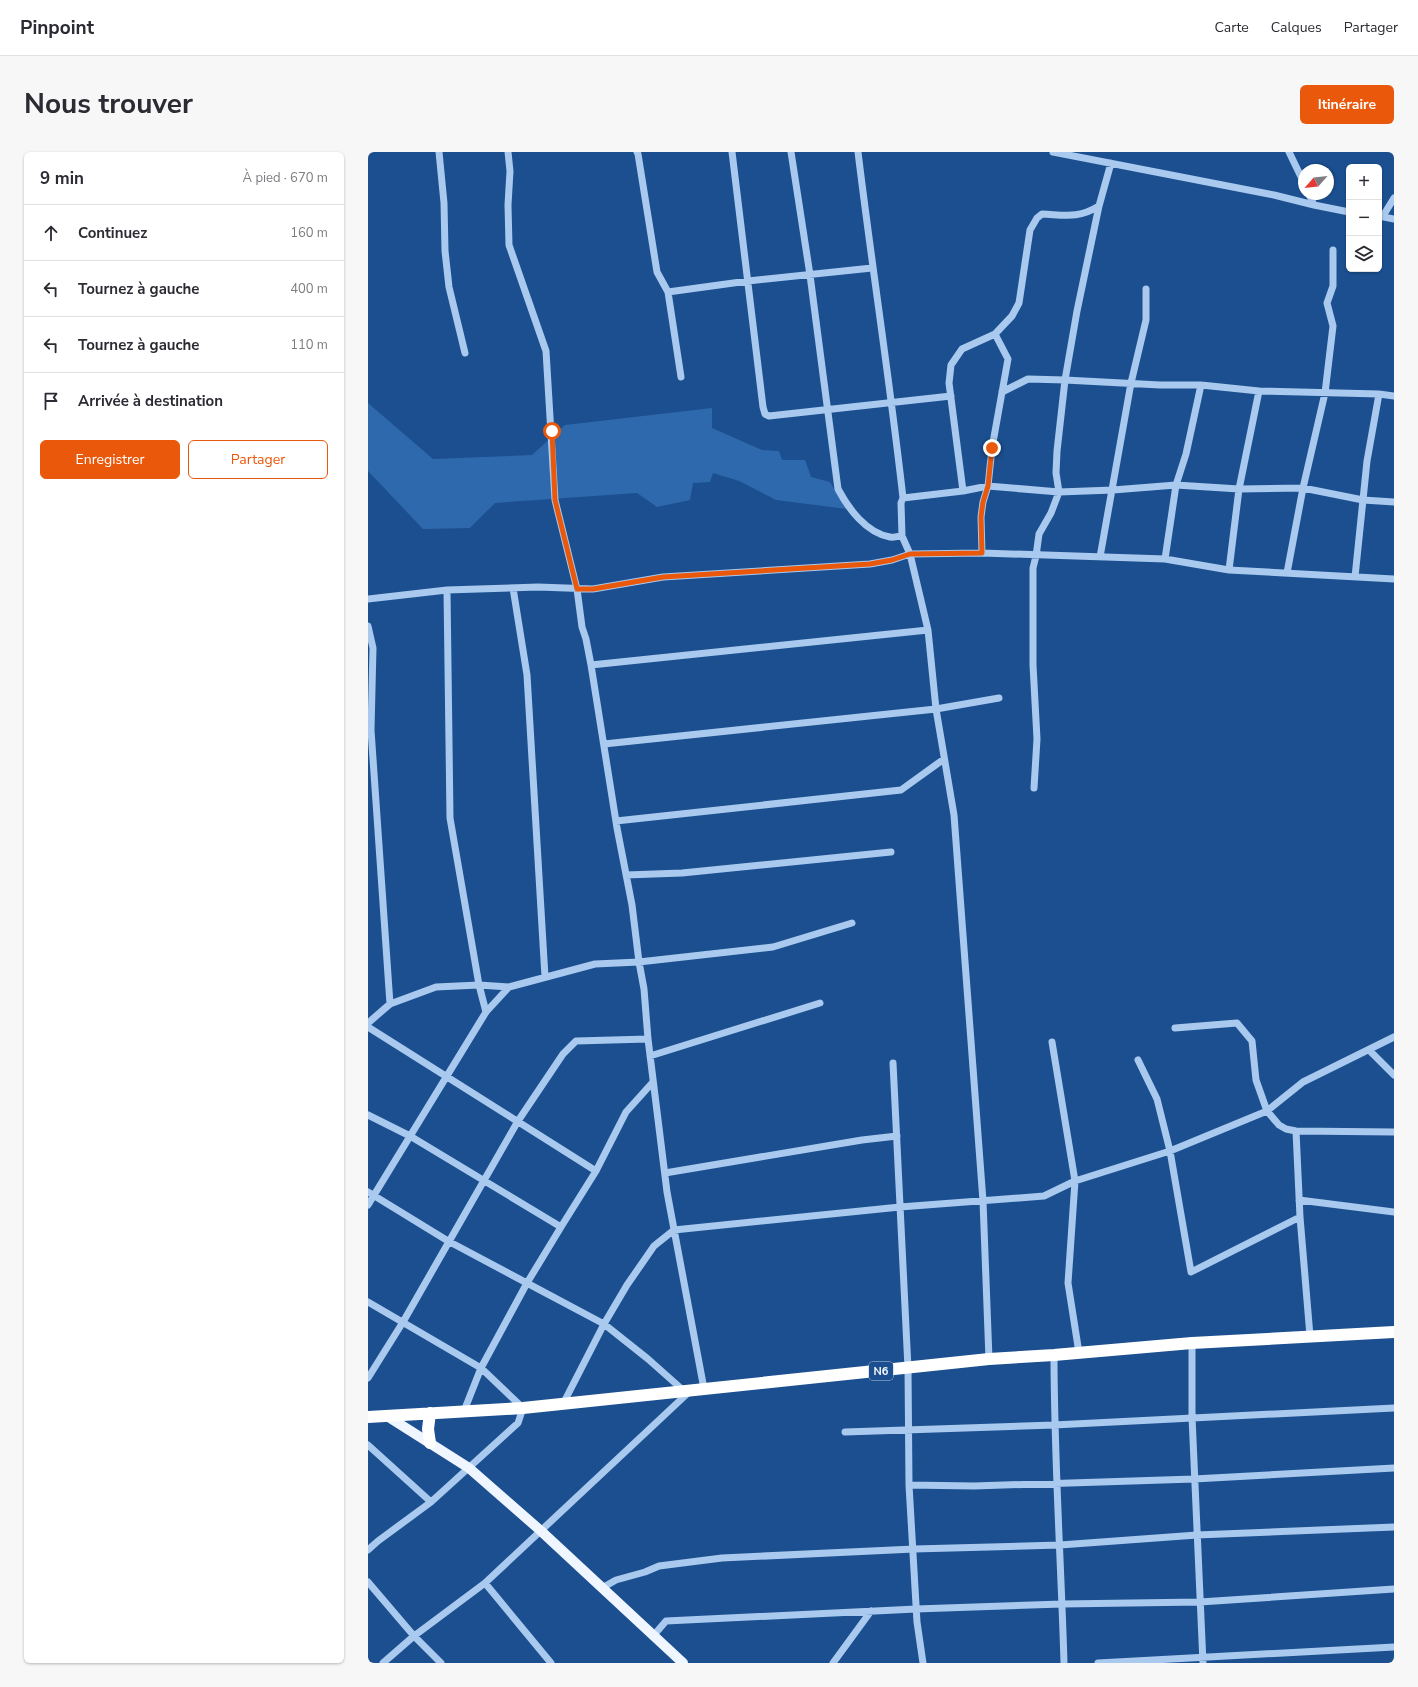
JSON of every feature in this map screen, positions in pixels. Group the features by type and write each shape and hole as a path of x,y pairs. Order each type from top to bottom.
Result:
{"highway":[{"name":"N6","path":"368,1417 523,1408 989,1359 1192,1343 1394,1332"},
{"path":"430,1413 428,1429 430,1443"}],"main road":[{"path":"387,1416 469,1468 541,1531 683,1663"}],"street":[{"path":"439,152 444,203 445,251 449,287 465,353"},
{"path":"508,152 510,171 508,205 509,245 546,351 555,500 577,589 582,627 591,665 616,822 632,904 644,989 648,1039 665,1173 674,1230 704,1389"},
{"path":"637,152 657,272 668,292 681,377"},
{"path":"732,152 765,414 769,416 951,396"},
{"path":"791,152 810,275 838,489 845,502 855,514 874,531 890,537 902,536"},
{"path":"858,152 872,268 892,402 903,498 901,503 902,536 910,554 928,630 936,709 954,815 983,1201 989,1359"},
{"path":"1053,152 1274,195 1346,211"},
{"path":"1289,152 1298,171"},
{"path":"1034,788 1037,739 1033,665 1033,568 1039,534 1051,513 1059,492 1056,473 1057,451 1065,380 1077,311 1099,206 1111,163"},
{"path":"1382,215 1394,198"},
{"path":"1312,200 1314,205"},
{"path":"963,491 948,383 951,365 962,349 995,334 1012,316 1019,303 1030,230 1037,218 1042,214 1064,216 1080,215 1099,206"},
{"path":"1382,216 1394,218"},
{"path":"1287,573 1302,488 1324,393 1333,326 1328,303 1333,286 1333,250"},
{"path":"668,292 872,268"},
{"path":"1100,558 1131,384 1146,320 1146,289"},
{"path":"982,553 981,517 983,502 988,486 992,448 1008,360 995,334"},
{"path":"1002,392 1028,379 1201,386 1259,391 1378,394 1394,396"},
{"path":"1165,559 1176,485 1186,454 1201,386"},
{"path":"1229,570 1239,489 1259,391"},
{"path":"1355,576 1367,461 1378,394"},
{"path":"903,498 963,491 988,486 1059,492 1113,490 1176,485 1239,489 1302,488 1363,500 1394,502"},
{"path":"368,599 447,590 513,588 593,589 663,577 870,564 892,560 910,554 982,553 1036,556 1165,559 1229,570 1394,579"},
{"path":"513,588 527,675 545,977"},
{"path":"447,590 450,818 479,985 486,1012"},
{"path":"368,626 373,648 371,730 390,1004"},
{"path":"591,665 928,630"},
{"path":"604,744 936,709 999,698"},
{"path":"616,822 901,790 944,759"},
{"path":"626,875 682,873 891,852"},
{"path":"368,1023 390,1004 436,986 479,985 509,987 595,964 639,962 773,947 852,923"},
{"path":"368,1205 370,1194 410,1136 447,1078 486,1012 509,987"},
{"path":"650,1056 820,1003"},
{"path":"1175,1028 1237,1023 1252,1042 1256,1080 1267,1112 1279,1125 1286,1129 1296,1131 1394,1132"},
{"path":"368,1027 596,1171"},
{"path":"563,1404 604,1324 627,1285 654,1246 674,1230 900,1207 1044,1196 1075,1181 1170,1151 1267,1112 1303,1082 1394,1037"},
{"path":"368,1378 403,1322 518,1121 563,1054 576,1041 648,1039"},
{"path":"1052,1042 1075,1181 1068,1283 1079,1353"},
{"path":"1369,1050 1394,1074"},
{"path":"1138,1060 1157,1099 1170,1151 1191,1272 1300,1217"},
{"path":"893,1063 908,1368 910,1430 909,1484 914,1549 916,1609 923,1663"},
{"path":"464,1411 481,1368 527,1283 596,1171 626,1112 653,1082"},
{"path":"368,1115 410,1136 561,1227"},
{"path":"1296,1131 1300,1217 1310,1336"},
{"path":"665,1173 862,1140 897,1136"},
{"path":"370,1194 448,1241 604,1324 687,1391 485,1583 414,1636 383,1663"},
{"path":"1299,1200 1394,1212"},
{"path":"368,1302 481,1368 523,1408 518,1423 469,1468 431,1502 368,1550"},
{"path":"1192,1343 1192,1417 1202,1661"},
{"path":"1054,1355 1054,1425 1064,1663"},
{"path":"845,1432 1054,1425 1394,1408"},
{"path":"368,1445 431,1502"},
{"path":"909,1484 974,1486 1194,1479 1394,1468"},
{"path":"602,1588 616,1580 645,1572 659,1566 722,1558 914,1549 1060,1546 1198,1535 1394,1527"},
{"path":"368,1582 414,1636 441,1663"},
{"path":"485,1583 551,1663"},
{"path":"654,1635 666,1621 916,1609 1062,1604 1200,1602 1394,1589"},
{"path":"832,1663 871,1611"},
{"path":"1098,1663 1202,1661 1394,1647"}],"shaded area":[{"path":"368,403 433,459 532,455 565,425 712,408 712,428 762,450 779,451 782,460 805,460 811,477 830,482 847,509 776,500 739,481 713,473 710,482 693,483 690,500 657,507 637,493 495,503 470,528 423,529 368,471"}],"route":[{"path":"552,431 555,500 577,589 593,589 663,577 870,564 892,560 910,554 982,553 981,517 983,502 988,486 992,448"}]}
